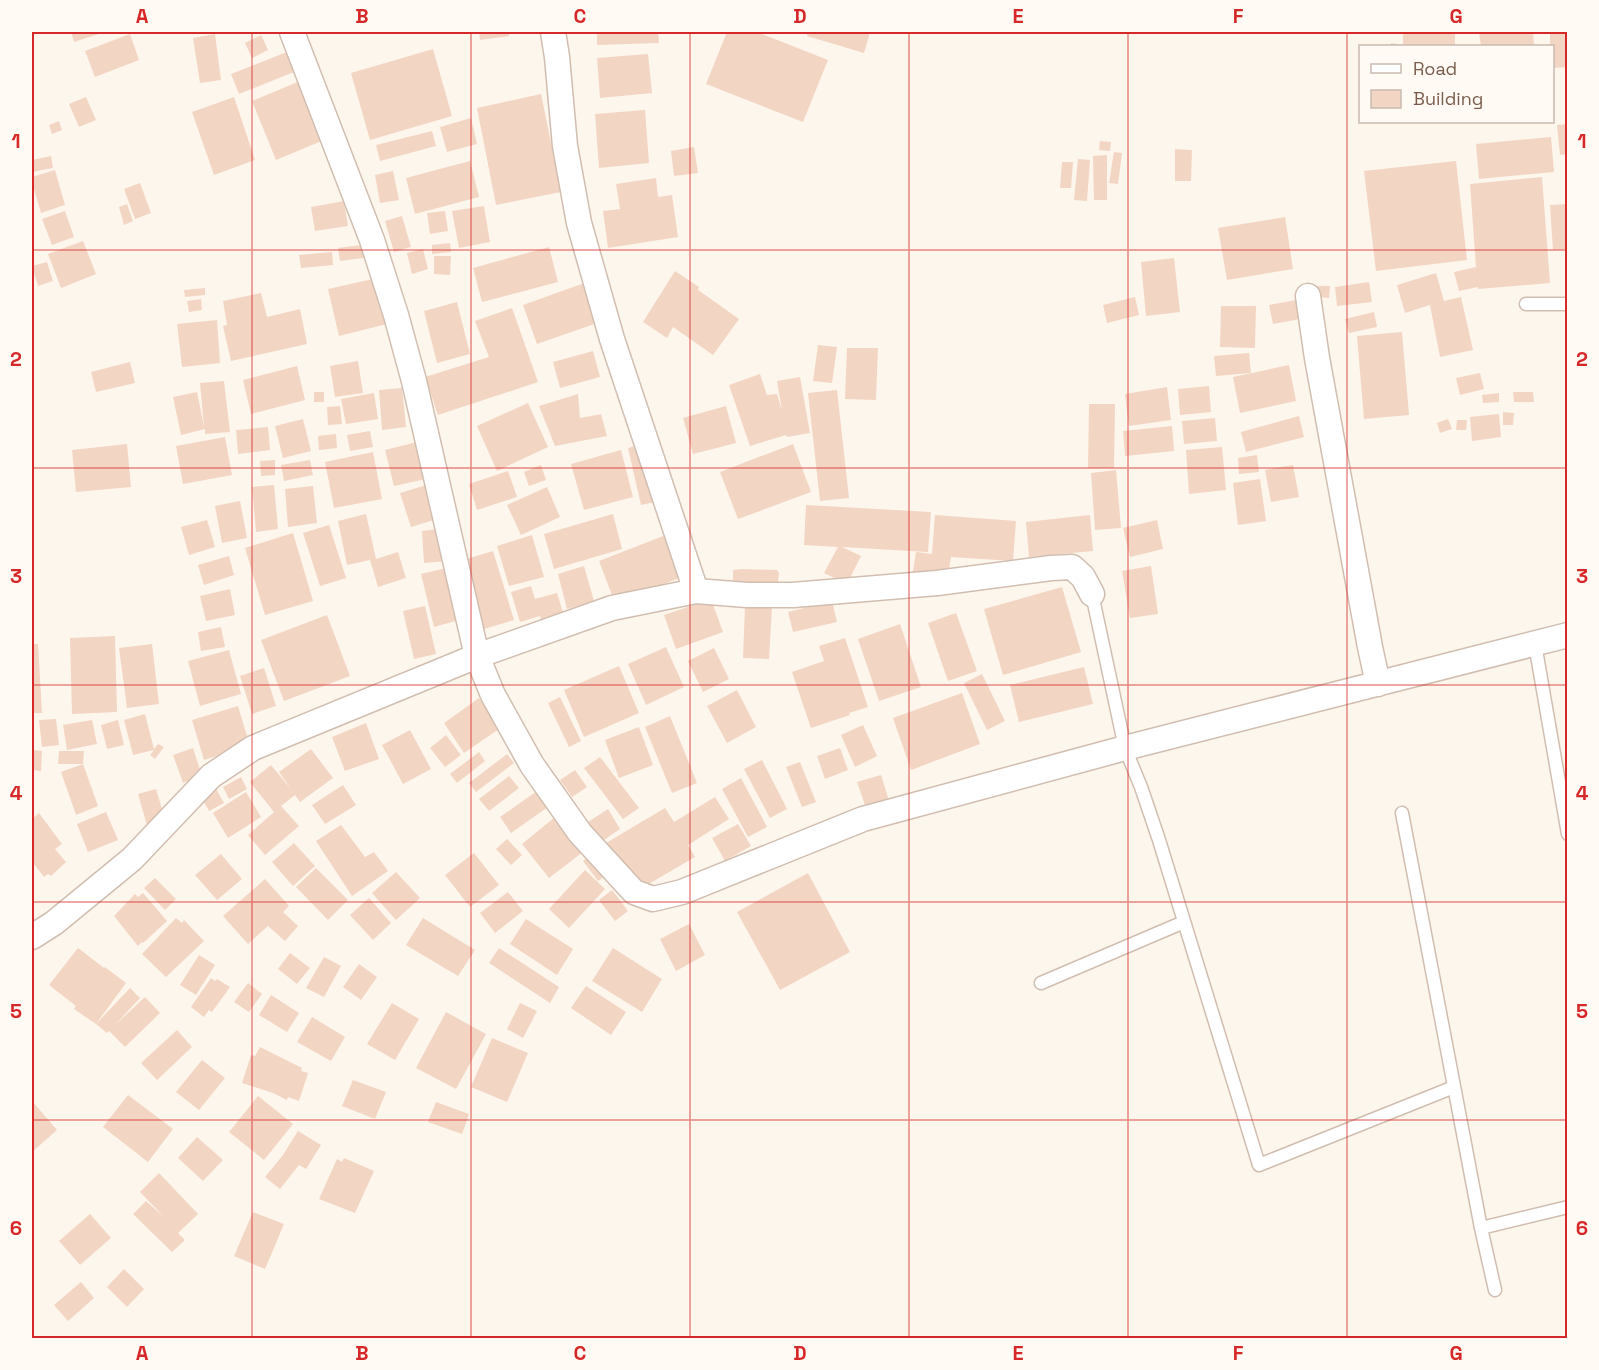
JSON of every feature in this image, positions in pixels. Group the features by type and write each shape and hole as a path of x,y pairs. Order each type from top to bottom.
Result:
{"street":[{"path":"292,32 372,240 396,315 477,656 492,695 532,765 580,833 634,892 654,899 682,892 863,819 1125,748 1568,635"},
{"path":"553,32 565,146 579,224 612,339 696,591"},
{"path":"1308,296 1378,684"},
{"path":"32,937 54,923 132,859 211,776 254,748 477,656 612,608 696,591 793,596 937,583 1072,567 1083,577 1092,594"}],"lane":[{"path":"1526,304 1568,304"},
{"path":"1092,594 1125,748 1159,840 1259,1165 1454,1087"},
{"path":"1535,644 1568,834"},
{"path":"1402,813 1481,1228 1496,1290"},
{"path":"1041,983 1184,922"},
{"path":"1481,1228 1568,1207"}],"building":[{"path":"71,32 105,32 74,42"},
{"path":"479,32 509,32 509,36 480,40"},
{"path":"597,32 658,32 659,43 597,45"},
{"path":"727,32 757,32 828,60 803,122 706,84"},
{"path":"808,32 870,32 864,53 807,36"},
{"path":"1403,32 1455,32 1455,45 1403,45"},
{"path":"1479,32 1533,32 1534,45 1481,45"},
{"path":"1550,32 1568,32 1568,67 1554,68 1554,45 1550,45"},
{"path":"130,34 139,60 95,77 85,51"},
{"path":"215,34 221,80 200,83 193,38"},
{"path":"261,35 268,50 252,58 245,43"},
{"path":"433,49 452,116 370,140 351,73"},
{"path":"292,50 299,70 239,94 231,74"},
{"path":"648,54 652,93 600,98 597,58"},
{"path":"300,81 324,140 276,160 252,101"},
{"path":"541,94 561,192 496,205 477,108"},
{"path":"86,97 96,120 79,127 69,104"},
{"path":"234,97 255,160 214,175 192,112"},
{"path":"645,110 649,163 599,168 595,114"},
{"path":"471,118 477,144 447,152 440,127"},
{"path":"59,121 62,130 52,134 49,125"},
{"path":"1568,124 1568,154 1560,155 1557,125"},
{"path":"432,131 436,146 380,161 376,145"},
{"path":"1551,137 1554,172 1479,179 1476,144"},
{"path":"1100,141 1111,142 1110,151 1099,150"},
{"path":"694,147 698,173 674,176 671,151"},
{"path":"1175,149 1192,150 1191,181 1175,181"},
{"path":"1114,152 1122,153 1118,184 1109,183"},
{"path":"1107,155 1107,200 1094,200 1093,156"},
{"path":"51,156 53,168 32,172 32,160"},
{"path":"1078,159 1090,160 1087,201 1074,200"},
{"path":"470,161 479,197 415,214 406,178"},
{"path":"1456,161 1467,260 1376,271 1364,171"},
{"path":"1062,162 1073,162 1071,188 1060,188"},
{"path":"55,170 65,205 41,213 32,177"},
{"path":"393,171 399,200 380,203 375,175"},
{"path":"1542,177 1550,283 1478,289 1478,287 1459,291 1454,272 1476,267 1470,184"},
{"path":"656,178 658,197 672,195 678,237 608,248 603,211 620,209 616,184"},
{"path":"140,183 151,213 135,219 124,189"},
{"path":"344,201 348,226 315,231 311,207"},
{"path":"127,204 133,221 124,225 119,207"},
{"path":"1568,204 1568,249 1553,250 1550,205"},
{"path":"484,206 490,242 459,248 452,211"},
{"path":"65,211 74,237 52,245 42,219"},
{"path":"445,211 448,231 430,234 427,213"},
{"path":"402,216 411,247 394,252 385,221"},
{"path":"1285,217 1293,269 1227,280 1218,228"},
{"path":"83,241 96,274 61,288 48,254"},
{"path":"450,243 451,252 432,254 432,245"},
{"path":"369,244 371,257 340,261 338,248"},
{"path":"549,247 558,282 482,302 473,268"},
{"path":"423,249 428,269 412,274 407,253"},
{"path":"332,252 333,265 301,268 299,255"},
{"path":"434,256 451,256 450,275 434,274"},
{"path":"1174,258 1180,312 1146,316 1141,262"},
{"path":"47,262 53,281 38,286 32,266"},
{"path":"675,271 739,319 713,355 673,327 667,338 643,322"},
{"path":"1436,273 1444,301 1461,297 1473,350 1440,357 1430,305 1405,313 1397,285"},
{"path":"377,278 387,324 339,336 328,289"},
{"path":"590,281 603,321 537,344 523,305"},
{"path":"1369,282 1372,302 1337,306 1335,287"},
{"path":"1317,286 1330,286 1329,298 1317,297"},
{"path":"205,288 205,295 185,297 184,290"},
{"path":"261,293 267,317 300,309 307,344 231,361 223,326 227,325 223,301"},
{"path":"1135,297 1139,315 1107,323 1103,305"},
{"path":"201,299 202,310 189,312 187,301"},
{"path":"1296,300 1300,319 1273,324 1269,305"},
{"path":"457,302 470,354 437,363 424,311"},
{"path":"1221,306 1256,306 1255,348 1220,347"},
{"path":"512,308 538,382 438,415 425,377 489,357 475,321"},
{"path":"1374,312 1377,327 1349,333 1345,319"},
{"path":"217,320 220,363 182,367 177,324"},
{"path":"1402,332 1409,415 1364,419 1357,336"},
{"path":"818,345 837,347 832,383 813,381"},
{"path":"847,348 878,348 876,400 845,399"},
{"path":"593,351 600,377 560,388 553,362"},
{"path":"1249,353 1251,373 1216,376 1214,356"},
{"path":"358,361 363,393 335,397 330,366"},
{"path":"130,362 135,383 96,392 91,372"},
{"path":"1289,365 1296,401 1240,413 1233,377"},
{"path":"297,366 305,400 251,414 243,380"},
{"path":"1480,373 1484,389 1460,395 1456,378"},
{"path":"760,374 767,395 777,394 782,411 777,381 800,377 810,433 787,437 786,435 750,446 729,385"},
{"path":"224,381 230,432 205,434 205,429 181,435 173,397 197,392 204,427 200,383"},
{"path":"1209,386 1211,412 1180,415 1178,389"},
{"path":"1167,387 1171,420 1129,426 1125,394"},
{"path":"402,388 406,427 382,430 379,390"},
{"path":"837,390 849,498 820,501 808,393"},
{"path":"314,392 324,392 324,402 314,402"},
{"path":"1513,392 1533,392 1534,402 1514,402"},
{"path":"374,393 378,419 346,424 341,399"},
{"path":"1499,393 1499,402 1483,403 1482,395"},
{"path":"578,394 580,418 601,414 607,436 555,446 539,406"},
{"path":"528,403 548,447 497,471 477,426"},
{"path":"1089,404 1115,404 1114,468 1088,468"},
{"path":"340,406 342,424 328,425 327,407"},
{"path":"726,406 736,443 693,454 683,418"},
{"path":"1503,412 1514,413 1513,425 1503,425"},
{"path":"1499,414 1501,437 1472,441 1470,417"},
{"path":"1299,416 1304,437 1246,452 1241,432"},
{"path":"1215,418 1217,441 1184,444 1182,421"},
{"path":"303,419 311,451 283,458 275,426"},
{"path":"1448,419 1452,429 1440,433 1437,423"},
{"path":"1457,420 1467,420 1466,430 1456,430"},
{"path":"1172,426 1174,451 1125,456 1123,431"},
{"path":"268,427 270,450 238,454 236,430"},
{"path":"370,431 373,447 350,451 347,435"},
{"path":"336,434 337,448 319,450 318,436"},
{"path":"225,437 232,475 183,484 176,446"},
{"path":"417,442 426,479 394,486 385,450"},
{"path":"646,443 659,501 641,505 628,448"},
{"path":"127,444 131,487 76,492 72,450"},
{"path":"793,444 811,492 738,519 720,472"},
{"path":"1222,447 1226,490 1189,494 1186,450"},
{"path":"621,450 633,497 584,510 571,464"},
{"path":"373,452 382,499 334,508 325,462"},
{"path":"1257,455 1259,472 1239,474 1238,458"},
{"path":"275,460 275,475 261,476 260,461"},
{"path":"310,460 313,475 284,481 281,465"},
{"path":"541,465 546,480 529,486 524,472"},
{"path":"1293,465 1299,497 1271,502 1265,470"},
{"path":"1116,470 1121,528 1095,530 1091,473"},
{"path":"508,471 517,497 477,510 469,484"},
{"path":"1260,479 1266,521 1238,525 1233,483"},
{"path":"433,483 444,517 411,527 400,493"},
{"path":"274,485 278,529 256,532 252,487"},
{"path":"313,486 317,523 288,527 285,489"},
{"path":"547,487 560,517 521,535 507,505"},
{"path":"240,501 247,538 222,543 215,506"},
{"path":"806,505 931,512 928,552 842,547 861,556 847,584 824,573 838,547 804,545"},
{"path":"366,514 376,559 398,552 406,578 378,587 370,560 347,565 338,521"},
{"path":"613,514 622,549 554,569 544,534"},
{"path":"935,515 1016,521 1013,561 951,557 947,582 912,578 916,552 932,554"},
{"path":"1090,515 1093,551 1029,557 1026,522"},
{"path":"207,520 215,547 189,555 181,527"},
{"path":"1157,520 1163,549 1130,557 1123,528"},
{"path":"329,525 346,578 320,586 303,533"},
{"path":"445,528 447,561 424,563 422,531"},
{"path":"293,533 313,601 265,615 245,548"},
{"path":"671,533 687,575 615,603 599,561"},
{"path":"532,535 544,577 509,586 497,546"},
{"path":"493,551 514,620 484,629 463,560"},
{"path":"229,556 234,575 204,585 198,565"},
{"path":"584,566 594,601 567,609 558,574"},
{"path":"1151,566 1158,614 1130,618 1122,571"},
{"path":"446,568 459,620 434,627 421,574"},
{"path":"733,570 777,570 779,573 777,590 733,590"},
{"path":"531,586 535,599 557,593 565,619 543,625 540,616 520,622 511,592"},
{"path":"1062,587 1081,652 1003,675 984,609"},
{"path":"230,589 235,615 206,621 200,596"},
{"path":"711,599 723,632 676,649 664,615"},
{"path":"832,601 837,622 793,632 788,612"},
{"path":"425,606 436,654 414,659 403,611"},
{"path":"745,606 772,608 769,659 743,658"},
{"path":"956,613 977,671 948,681 928,623"},
{"path":"327,615 350,676 284,701 261,640"},
{"path":"900,624 921,687 879,701 858,639"},
{"path":"221,627 225,647 201,651 198,632"},
{"path":"115,636 117,712 72,714 70,638"},
{"path":"845,638 868,707 811,728 792,672 824,661 819,646"},
{"path":"32,644 38,644 42,713 32,713"},
{"path":"152,644 159,704 127,708 119,648"},
{"path":"666,647 684,687 646,705 628,664"},
{"path":"714,648 729,679 703,692 688,661"},
{"path":"229,650 241,694 200,706 188,661"},
{"path":"619,666 639,713 584,737 564,690"},
{"path":"1084,667 1093,704 1019,722 1010,685"},
{"path":"264,668 276,706 252,714 240,676"},
{"path":"982,674 1005,721 987,730 964,683"},
{"path":"737,690 756,727 727,743 707,706"},
{"path":"962,693 980,744 911,770 893,718"},
{"path":"560,697 581,741 569,747 548,703"},
{"path":"479,698 499,729 464,753 444,723"},
{"path":"238,706 250,746 204,760 192,720"},
{"path":"145,714 154,749 158,744 164,747 155,759 150,755 154,750 133,755 124,720"},
{"path":"670,716 697,783 672,793 645,727"},
{"path":"56,719 59,745 42,747 39,720"},
{"path":"92,720 97,744 67,750 63,725"},
{"path":"118,720 124,745 107,749 101,725"},
{"path":"366,723 379,759 345,771 332,737"},
{"path":"863,725 877,756 855,767 841,735"},
{"path":"639,727 653,765 619,778 605,740"},
{"path":"410,730 431,769 403,784 382,745"},
{"path":"446,735 461,755 445,767 430,748"},
{"path":"193,748 202,776 183,783 173,755"},
{"path":"840,748 848,770 825,779 817,756"},
{"path":"311,749 333,778 300,802 295,795 281,806 299,826 265,855 248,835 274,812 250,782 271,765 291,789 279,772"},
{"path":"32,750 42,751 41,771 32,770"},
{"path":"59,751 84,751 83,764 58,764"},
{"path":"479,752 485,761 457,783 450,774"},
{"path":"507,754 514,763 476,792 469,783"},
{"path":"600,757 639,808 623,819 584,768"},
{"path":"762,760 787,809 770,818 744,769"},
{"path":"800,762 816,802 802,807 786,767"},
{"path":"83,764 98,806 76,815 61,772"},
{"path":"575,770 587,787 572,797 560,780"},
{"path":"881,775 890,804 867,811 857,782"},
{"path":"509,776 519,788 489,811 479,799"},
{"path":"241,777 247,789 229,799 223,787"},
{"path":"741,778 767,827 748,837 722,789"},
{"path":"343,785 356,805 325,824 312,805"},
{"path":"215,787 224,803 209,811 200,795"},
{"path":"156,789 165,819 147,825 138,794"},
{"path":"537,791 548,807 511,833 500,817"},
{"path":"246,792 261,817 228,838 213,813"},
{"path":"715,797 729,819 688,845 695,857 635,892 606,843 665,808 674,822"},
{"path":"608,809 620,829 601,842 588,822"},
{"path":"106,812 118,840 88,852 77,824"},
{"path":"39,813 62,844 55,849 66,862 51,876 48,874 44,877 34,864 32,867 32,819"},
{"path":"555,817 583,852 549,878 522,844"},
{"path":"738,824 751,846 725,861 712,838"},
{"path":"341,825 365,857 374,852 388,871 352,896 316,841"},
{"path":"507,839 522,855 511,865 496,849"},
{"path":"294,843 315,866 293,886 272,862"},
{"path":"474,853 499,885 470,907 445,875"},
{"path":"221,854 242,879 217,900 195,875"},
{"path":"592,854 608,874 598,881 583,861"},
{"path":"316,868 348,900 328,920 296,887"},
{"path":"585,870 605,889 569,928 549,909"},
{"path":"396,872 420,898 396,920 372,893"},
{"path":"808,873 850,952 780,990 737,912"},
{"path":"155,878 176,899 165,910 144,888"},
{"path":"265,879 289,906 283,912 298,926 285,941 268,926 248,944 223,916"},
{"path":"612,890 628,911 615,921 599,900"},
{"path":"508,892 523,911 495,933 480,913"},
{"path":"143,893 167,921 138,946 114,916 135,894 138,897"},
{"path":"369,898 391,923 373,940 350,915"},
{"path":"176,918 182,923 184,920 204,941 166,977 142,954"},
{"path":"423,918 475,950 458,976 406,945"},
{"path":"526,919 573,949 557,975 510,944"},
{"path":"689,924 705,955 676,971 660,939"},
{"path":"78,948 126,983 96,1024 74,1009 76,1006 49,985"},
{"path":"499,948 559,987 550,1003 489,963"},
{"path":"613,948 662,979 642,1012 592,981"},
{"path":"290,953 310,968 297,984 278,969"},
{"path":"199,955 215,965 196,995 180,985"},
{"path":"324,957 341,966 324,997 306,988"},
{"path":"359,964 377,977 361,1000 343,987"},
{"path":"211,978 230,987 212,1012 209,1010 204,1017 191,1007"},
{"path":"248,983 262,994 249,1012 234,1002"},
{"path":"586,986 626,1012 611,1035 571,1008"},
{"path":"130,988 140,998 115,1025 145,997 160,1013 125,1047 109,1031 107,1033 96,1024"},
{"path":"271,995 299,1013 287,1032 259,1015"},
{"path":"392,1003 419,1019 395,1060 367,1044"},
{"path":"520,1003 537,1011 523,1038 507,1029"},
{"path":"446,1012 486,1034 456,1089 416,1068"},
{"path":"312,1017 345,1037 331,1061 297,1042"},
{"path":"177,1030 192,1047 157,1080 141,1063"},
{"path":"492,1038 528,1053 507,1102 471,1087"},
{"path":"260,1047 308,1073 299,1101 288,1097 287,1100 242,1083 251,1055 255,1056"},
{"path":"202,1060 225,1078 199,1110 176,1092"},
{"path":"353,1080 386,1092 375,1119 342,1106"},
{"path":"128,1095 173,1129 148,1162 103,1127"},
{"path":"258,1096 293,1124 264,1160 229,1132"},
{"path":"32,1101 57,1130 32,1152"},
{"path":"436,1102 469,1114 462,1134 428,1122"},
{"path":"298,1131 321,1145 306,1169 299,1165 280,1189 265,1177 283,1155"},
{"path":"197,1137 223,1160 203,1181 178,1158"},
{"path":"344,1158 374,1171 355,1213 319,1199 337,1159 342,1162"},
{"path":"159,1173 198,1214 178,1233 185,1240 172,1252 133,1214 146,1201 165,1218 140,1192"},
{"path":"253,1212 284,1224 265,1269 234,1256"},
{"path":"90,1214 111,1238 80,1265 59,1241"},
{"path":"124,1269 144,1289 127,1307 107,1287"},
{"path":"81,1282 94,1298 68,1321 54,1305"}]}
